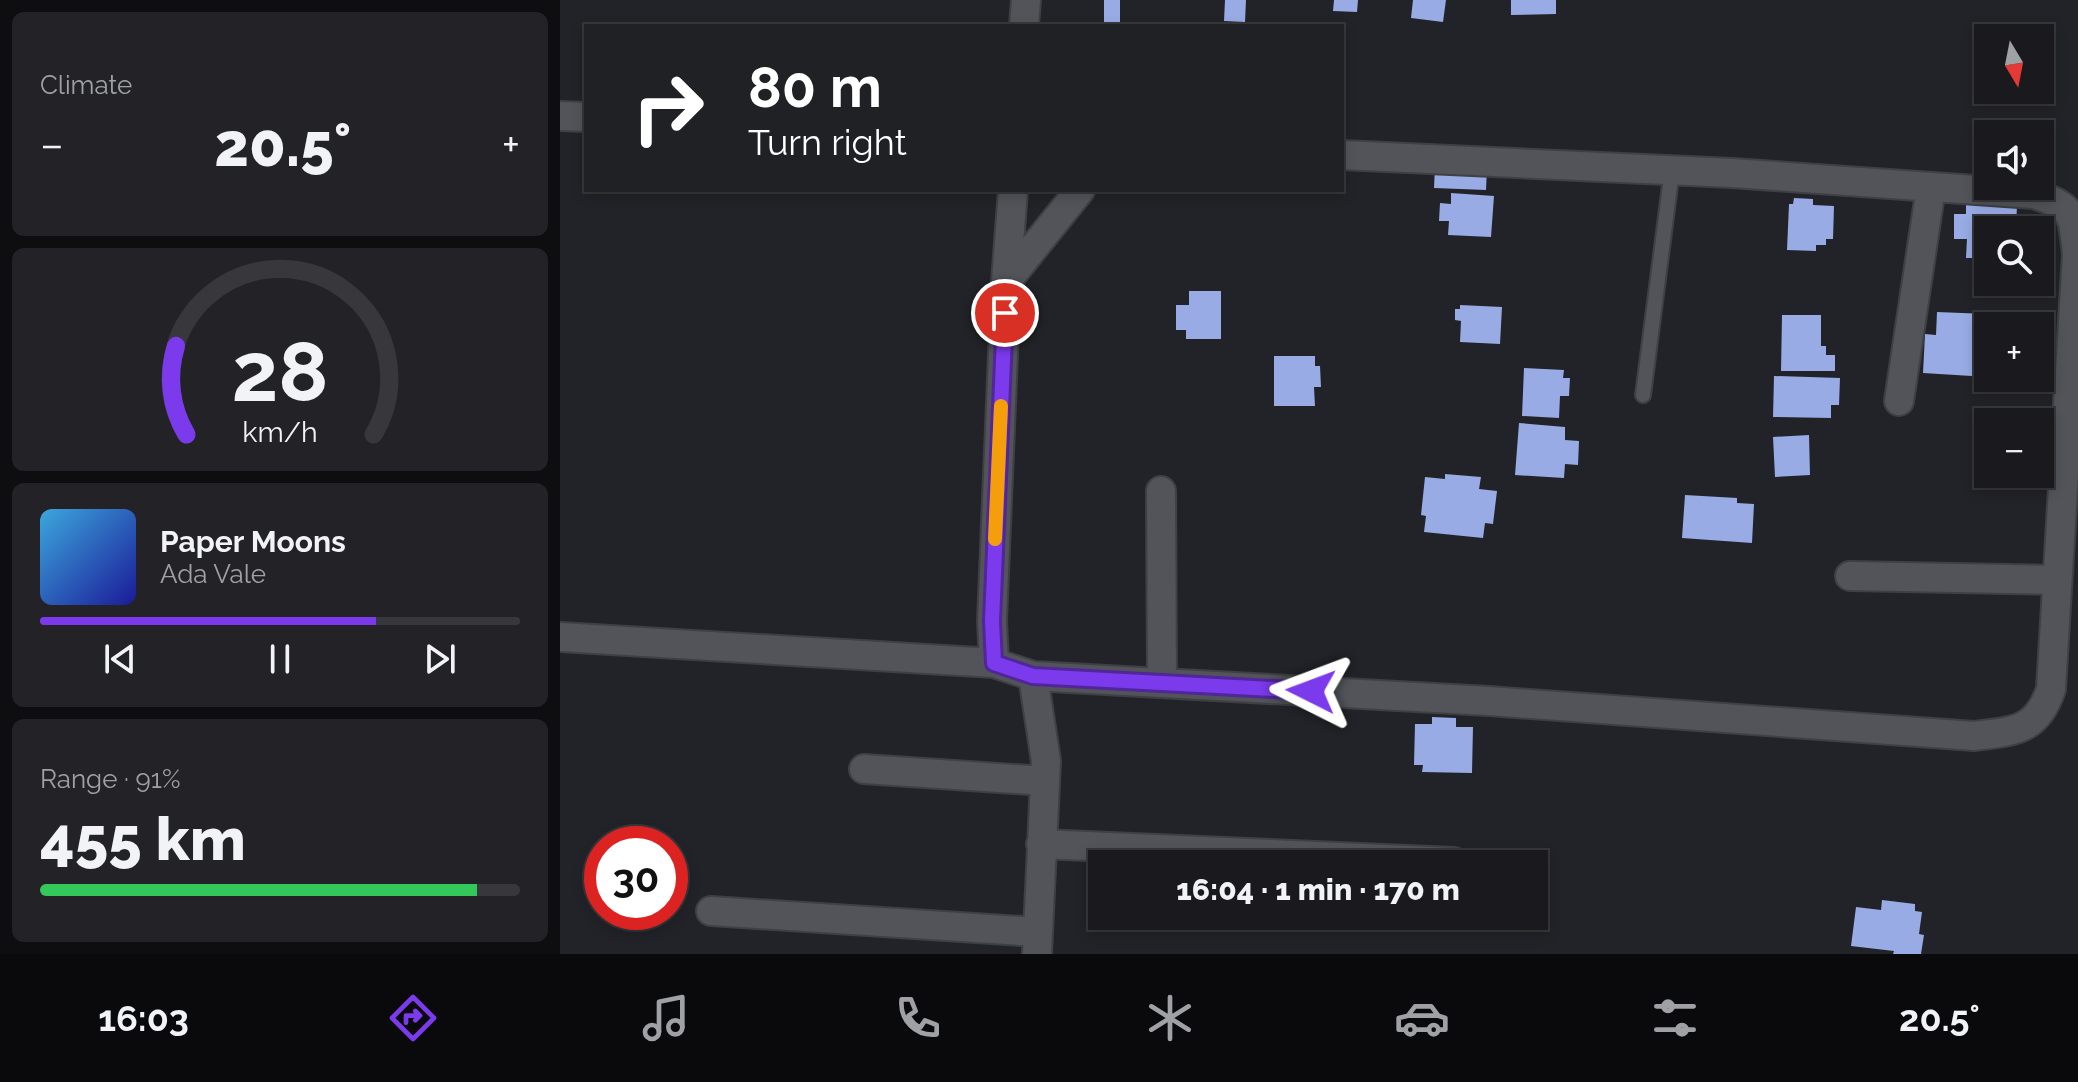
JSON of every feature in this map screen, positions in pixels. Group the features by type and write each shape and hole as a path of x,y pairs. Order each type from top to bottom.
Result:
{"street":[{"path":"1024,24 1026,0"},
{"path":"560,116 584,117"},
{"path":"560,637 994,663 1033,676 1489,701 1974,736 2008,732 2030,723 2044,710 2051,689 2057,580 2072,436 2077,254 2073,220 2060,203 2034,194 1931,187 1672,170 1344,155"},
{"path":"1899,401 1931,187"},
{"path":"994,663 992,621 1006,282 1013,192"},
{"path":"1006,282 1078,192"},
{"path":"1161,491 1162,683"},
{"path":"1850,576 2057,580"},
{"path":"711,911 1037,943 1046,761 1033,676"},
{"path":"864,769 1045,781"},
{"path":"1041,844 1179,850"}],"lane":[{"path":"1643,395 1672,170"}],"building":[{"path":"1104,0 1120,0 1120,24 1104,24"},
{"path":"1225,0 1246,0 1245,22 1224,21"},
{"path":"1334,0 1358,0 1357,12 1333,11"},
{"path":"1413,0 1446,0 1443,22 1411,18"},
{"path":"1511,0 1556,0 1556,14 1511,15"},
{"path":"1435,166 1487,168 1486,190 1434,188"},
{"path":"1451,193 1494,196 1491,237 1448,235 1449,221 1439,221 1440,203 1451,204"},
{"path":"1794,198 1813,199 1813,205 1834,206 1833,239 1826,239 1826,245 1816,245 1816,251 1787,250 1789,204 1793,204"},
{"path":"1966,203 2017,205 2017,216 1974,216 1974,258 1966,258 1967,239 1954,239 1954,214 1966,214"},
{"path":"1189,291 1221,291 1221,339 1186,339 1186,330 1176,330 1176,305 1189,305"},
{"path":"1460,305 1502,307 1500,344 1460,342 1461,321 1455,320 1455,309 1460,309"},
{"path":"1937,312 1974,313 1974,376 1923,373 1925,334 1936,335"},
{"path":"1782,315 1821,315 1821,346 1826,346 1826,355 1835,355 1835,371 1781,371"},
{"path":"1274,356 1315,356 1315,366 1320,366 1321,387 1314,387 1315,406 1274,406"},
{"path":"1524,368 1564,370 1563,378 1570,378 1569,396 1560,396 1559,418 1522,416"},
{"path":"1774,376 1840,378 1839,405 1831,405 1831,418 1773,417"},
{"path":"1519,423 1565,427 1565,440 1579,441 1578,465 1565,464 1564,478 1515,475"},
{"path":"1809,435 1810,475 1775,477 1773,437"},
{"path":"1445,474 1481,477 1479,489 1497,491 1493,524 1485,523 1483,538 1424,532 1426,516 1421,515 1425,477 1445,479"},
{"path":"1685,495 1737,498 1737,503 1754,504 1752,543 1682,538"},
{"path":"1432,717 1456,718 1456,727 1473,727 1472,773 1422,772 1423,765 1414,765 1415,724 1432,724"},
{"path":"1882,900 1915,904 1915,911 1922,912 1919,934 1924,935 1921,954 1893,954 1894,951 1851,946 1856,907 1881,910"}],"slow traffic":[{"path":"995,539 1001,406"}],"route":[{"path":"1005,313 992,621 994,663 1033,676 1311,691"}]}
